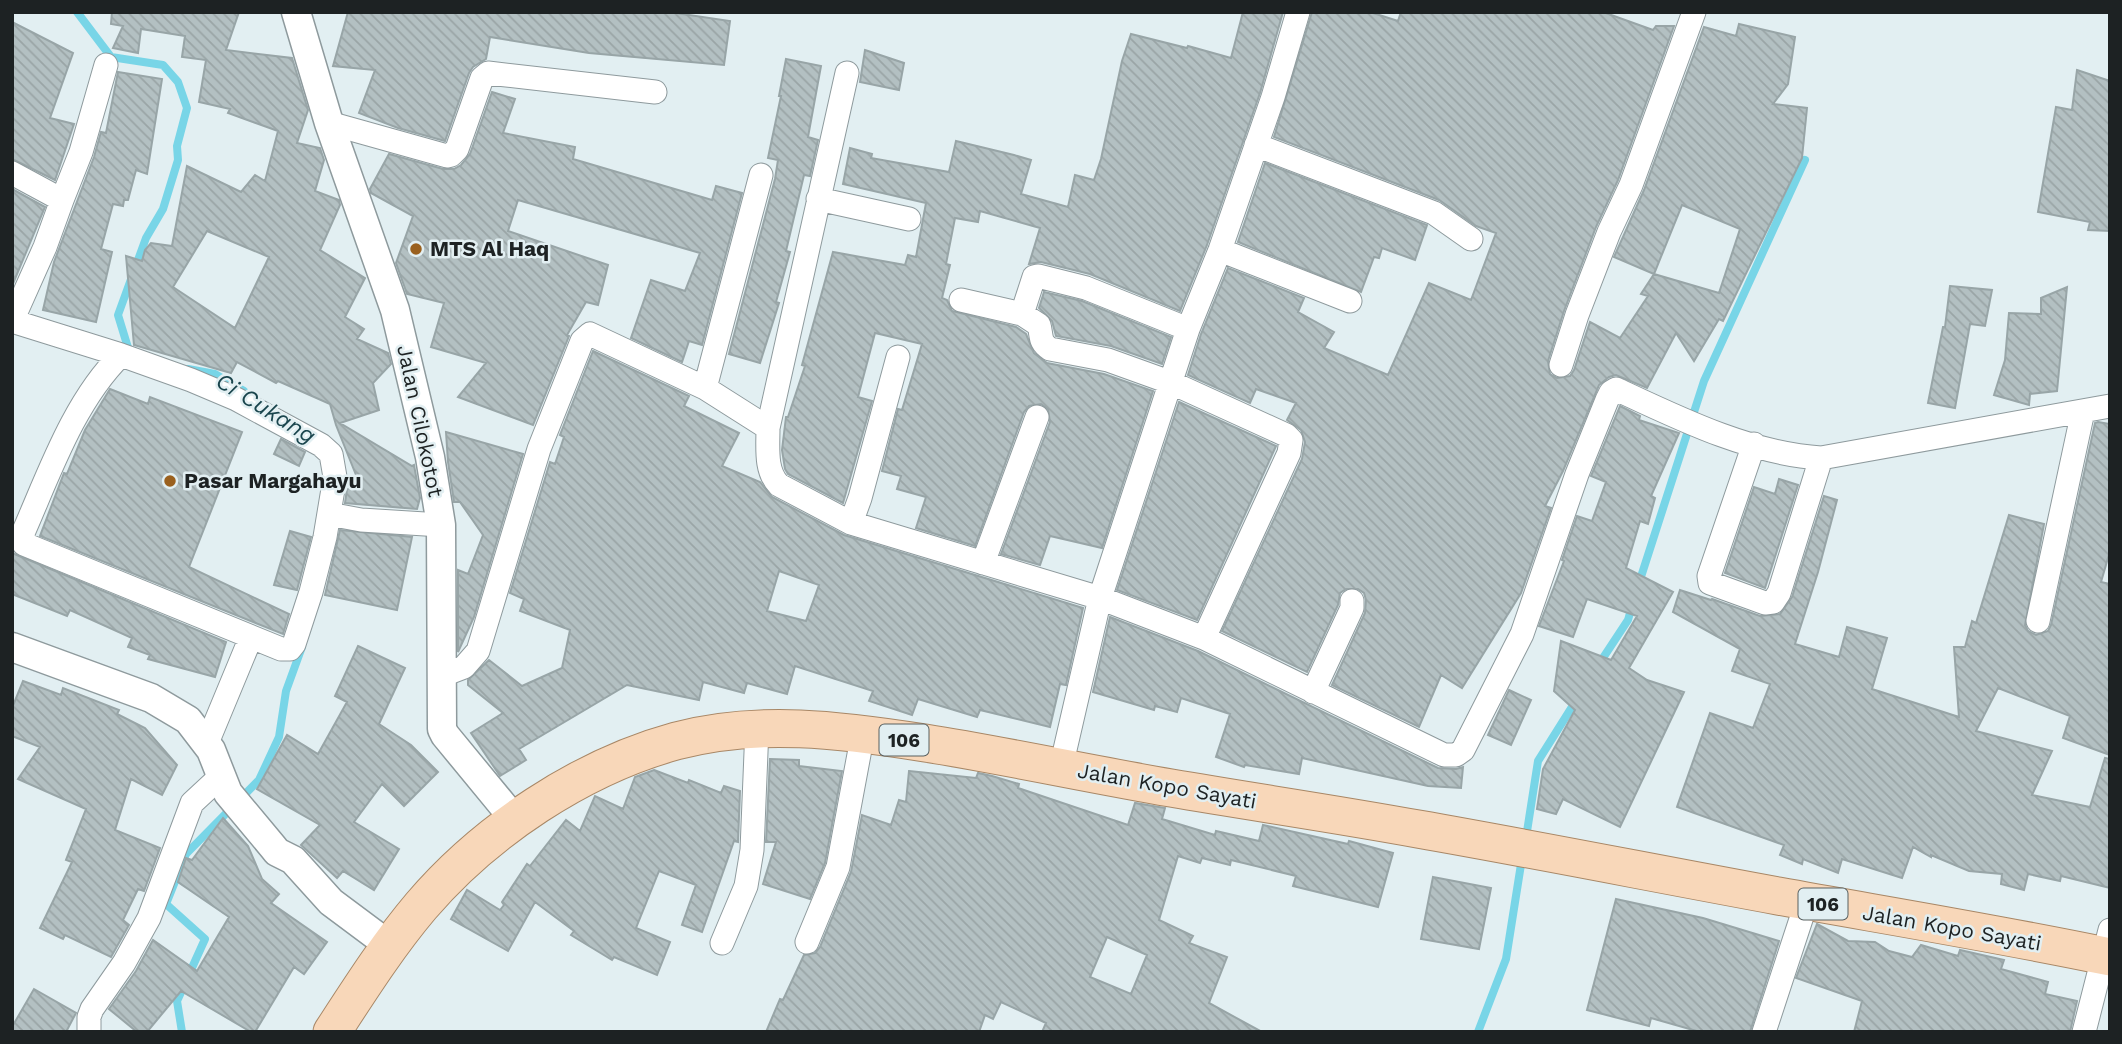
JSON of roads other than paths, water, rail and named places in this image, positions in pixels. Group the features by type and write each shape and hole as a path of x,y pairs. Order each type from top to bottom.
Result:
{"main road":[{"name":"Jalan Kopo Sayati","path":"332,1032 419,908 448,876 514,820 601,769 641,751 702,735 757,729 863,733 1807,901 2108,948"}],"street":[{"name":"Jalan Cilokotot","path":"296,12 329,123 395,310 416,394 441,525 441,722 445,735 514,820"},
{"path":"1061,768 1100,598 1188,329 1220,250 1256,145 1298,12"},
{"path":"1561,365 1577,315 1609,232 1631,185 1694,12"},
{"path":"106,65 81,152 45,247 12,321 121,355 191,380 236,399 321,445 331,454 335,477 331,514 311,592 290,649 281,649 24,544 23,533 61,447 107,369 121,355"},
{"path":"329,123 447,156 457,149 482,78 488,73 655,92"},
{"path":"847,73 768,428 769,468 772,478 779,485 851,523 1100,598 1204,638 1444,755 1456,755 1463,750 1522,634 1577,474 1611,392 1616,389 1711,432 1798,457 1821,458 2110,406"},
{"path":"1256,145 1434,213 1471,239"},
{"path":"12,173 62,200"},
{"path":"705,387 761,175"},
{"path":"818,199 909,219"},
{"path":"1220,250 1350,301"},
{"path":"1022,314 1030,283 1038,276 1086,288 1188,329"},
{"path":"961,300 1022,314 1039,325 1043,345 1050,349 1108,360 1172,383 1286,435 1291,440 1289,453 1204,638"},
{"path":"443,675 464,667 478,651 539,449 586,335 598,336 705,387 768,428"},
{"path":"851,523 898,357"},
{"path":"2038,621 2083,411"},
{"path":"982,563 1037,417"},
{"path":"1754,444 1709,576 1710,583 1765,603 1773,601 1779,593 1821,458"},
{"path":"331,514 361,520 441,525"},
{"path":"1313,692 1352,608 1352,601"},
{"path":"207,743 251,637"},
{"path":"12,647 151,698 188,720 207,743 224,785 277,852 282,870 322,914 385,954"},
{"path":"722,943 746,886 752,850 757,729"},
{"path":"807,942 838,867 863,733"},
{"path":"89,1032 92,1009 124,963 149,918 192,803 224,785"},
{"path":"1764,1032 1807,901"},
{"path":"2084,1032 2108,948"}],"waterway":[{"name":"Ci Cukang","path":"77,12 111,57 163,65 178,82 187,108 177,146 178,160 163,209 146,238 118,315 129,351 133,352"},
{"path":"1639,583 1704,381 1805,160"},
{"name":"Ci Cukang","path":"188,369 215,374 244,391"},
{"path":"1599,664 1628,620 1632,606"},
{"name":"Ci Cukang","path":"182,1032 177,1001 205,939 166,904 186,854 259,780 279,737 286,691 302,647"},
{"path":"1526,838 1538,761 1577,699"},
{"path":"1478,1032 1506,959 1522,858"}],"place":[{"name":"MTS Al Haq","path":"416,249"},
{"name":"Pasar Margahayu","path":"170,481"}]}
